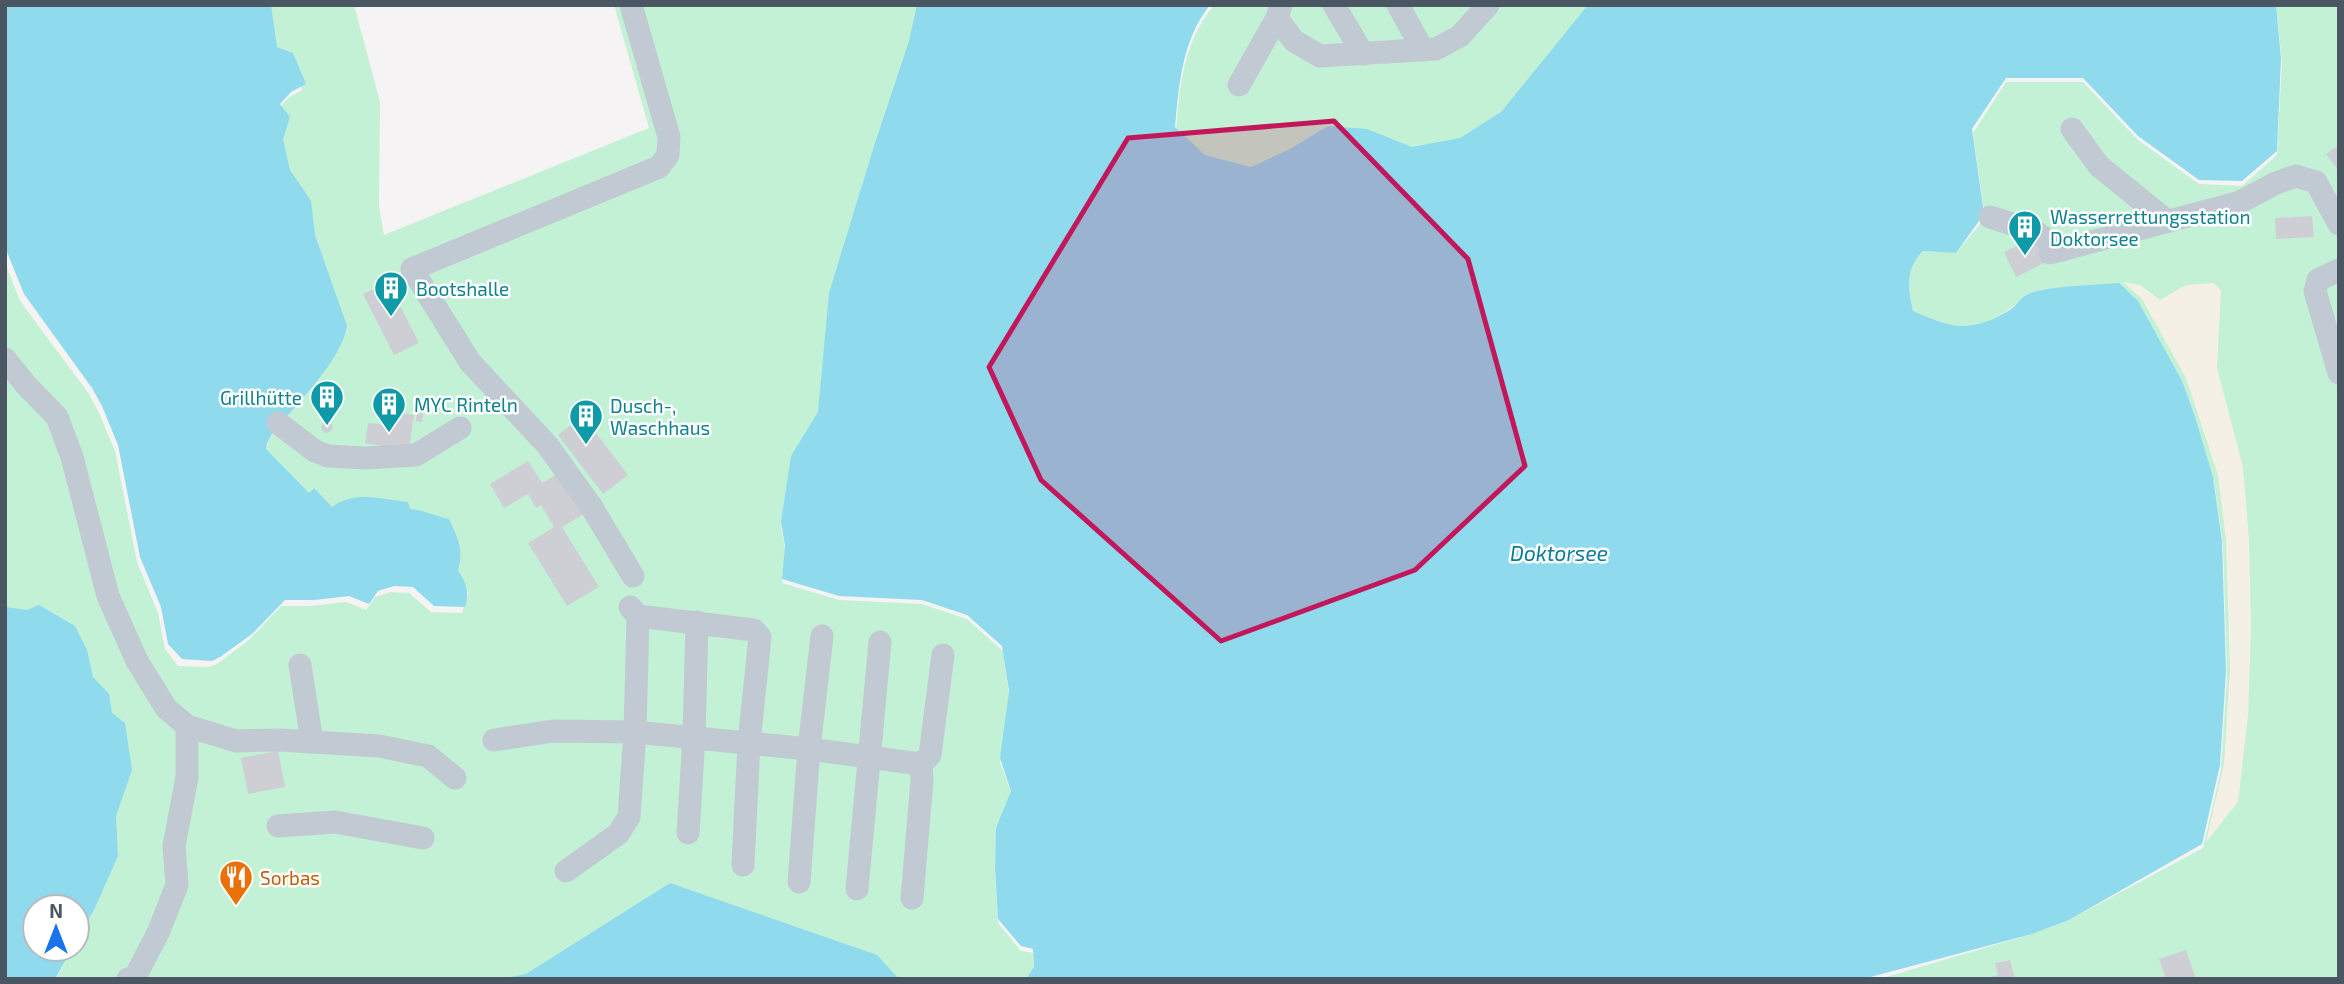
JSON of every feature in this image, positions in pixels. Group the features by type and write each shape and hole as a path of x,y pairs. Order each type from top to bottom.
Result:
{"lane":[{"path":"631,5 669,137 668,155 659,167 412,269 470,362 555,456 591,506 632,576"},
{"path":"1334,5 1363,54"},
{"path":"1398,5 1423,50"},
{"path":"1279,12 1294,41 1320,56 1436,49 1460,36 1478,10"},
{"path":"1239,85 1279,12"},
{"path":"2072,129 2099,166 2166,221"},
{"path":"1990,217 2034,231 2056,251 2240,202 2296,176 2316,182 2339,224"},
{"path":"2339,270 2318,280 2315,290 2339,373"},
{"path":"5,359 57,418 72,457 108,596 136,661 166,708 187,726 236,741 379,746 428,756 456,778"},
{"path":"278,423 315,452 340,457 416,455 460,428"},
{"path":"566,872 618,834 629,817 635,732 634,612 754,630 760,637 749,743 743,865"},
{"path":"688,833 694,737 696,622"},
{"path":"799,882 821,636"},
{"path":"857,889 880,642"},
{"path":"912,898 921,764 930,755 943,655"},
{"path":"300,665 312,742"},
{"path":"128,979 135,976 158,933 177,885 174,846 187,777 187,726"},
{"path":"494,740 553,732 635,732 809,749 921,764"},
{"path":"278,826 335,822 423,838"}],"highlighted area":[{"path":"1334,121 1468,259 1525,466 1415,570 1221,641 1041,480 989,367 1128,138"}],"green space":[{"path":"266,5 354,5 380,102 379,206 384,235 649,128 614,5 919,5 819,416 791,460 781,527 785,550 782,583 839,600 922,604 967,619 1003,651 1009,695 1000,762 1012,795 996,833 998,923 1021,951 1033,953 1034,972 1029,979 56,979 65,963 91,963 91,912 105,885 5,614 5,263 20,301 89,394 99,413 115,451 137,562 158,613 165,649 178,666 209,667 217,664 249,640 281,606 346,602 366,610 375,597 391,592 409,593 431,612 462,613 469,592 329,514 296,488 266,449 270,437 340,347 287,176 277,111 288,98 302,90 290,59 274,53"},
{"path":"1214,5 1592,5 1501,116 1460,142 1251,171 1206,159 1176,131 1179,97 1189,49"},
{"path":"2276,5 2339,5 2339,979 1879,979 2032,934 2069,920 2203,848 2221,770 2227,675 2223,545 2214,481 2027,295 1993,319 1970,327 1956,327 1913,311 1909,279 1913,265 1923,251 1956,253 1985,218 1973,133 2006,82 2083,82 2138,140 2199,184 2242,186 2277,155 2282,62"}],"sand":[{"path":"2123,282 2140,285 2160,300 2186,285 2213,283 2221,290 2217,368 2243,467 2249,540 2251,627 2248,715 2238,802 2206,842 2224,764 2230,669 2226,539 2218,475 2186,378 2142,299"}],"water":[{"path":"5,5 271,5 277,47 293,53 306,84 291,92 280,104 290,117 283,139 290,170 311,201 315,235 347,326 332,360 275,429 266,449 309,493 314,488 332,507 359,497 378,498 408,502 410,509 449,519 459,544 458,570 466,588 465,607 434,606 413,587 394,586 378,591 369,604 349,596 285,600 252,634 212,661 182,659 168,644 161,607 140,557 118,445 102,406 24,294 7,252"},
{"name":"Doktorsee","path":"917,5 1210,5 1193,33 1188,48 1180,79 1175,127 1205,155 1251,167 1290,149 1328,126 1367,129 1412,147 1460,138 1501,112 1588,5 2276,5 2281,58 2277,151 2242,181 2199,180 2138,136 2083,78 2006,78 1972,129 1984,214 1956,253 1923,251 1913,265 1909,279 1913,311 1940,322 1962,326 1996,317 2035,292 2119,283 2138,301 2182,381 2213,477 2222,541 2226,671 2220,765 2202,844 2069,920 2032,934 1863,979 1026,979 1034,967 1033,949 1021,946 998,919 996,828 1011,791 1000,758 1009,691 1002,646 967,615 922,600 839,596 782,579 785,546 781,522 791,456 818,412 829,293 909,41"},
{"path":"39,605 75,626 87,650 93,677 109,694 112,713 125,723 132,770 116,816 118,856 91,915 91,893 21,893 21,963 64,963 55,979 5,979 5,607 27,610"},
{"path":"670,883 877,955 899,979 501,979 526,974"}],"building":[{"path":"2339,145 2339,171 2326,154"},
{"path":"2312,216 2314,237 2276,239 2275,218"},
{"name":"Wasserrettungsstation Doktorsee","path":"2034,237 2046,262 2016,277 2004,252"},
{"name":"Bootshalle","path":"388,282 419,343 394,355 363,294"},
{"name":"MYC Rinteln","path":"389,411 414,415 409,450 365,443 368,423 387,425"},
{"path":"417,412 423,413 422,422 416,421"},
{"name":"Dusch-, Waschhaus","path":"583,416 628,475 603,494 558,435"},
{"name":"Grillhütte","path":"327,422 331,423 331,431 327,432 323,431 322,427 323,423"},
{"path":"528,461 542,483 559,473 584,514 562,527 599,587 567,606 528,543 554,527 541,505 536,508 528,494 504,508 490,484"},
{"path":"278,751 285,787 248,794 241,758"},
{"path":"2186,950 2196,979 2166,979 2159,959"},
{"path":"2010,960 2015,979 1985,979 1998,975 1995,963"}],"place":[{"name":"Wasserrettungsstation Doktorsee","path":"2025,257"},
{"name":"Bootshalle","path":"391,318"},
{"name":"Grillhütte","path":"327,427"},
{"name":"MYC Rinteln","path":"389,434"},
{"name":"Dusch-, Waschhaus","path":"586,446"},
{"name":"Sorbas","path":"236,907"}]}
